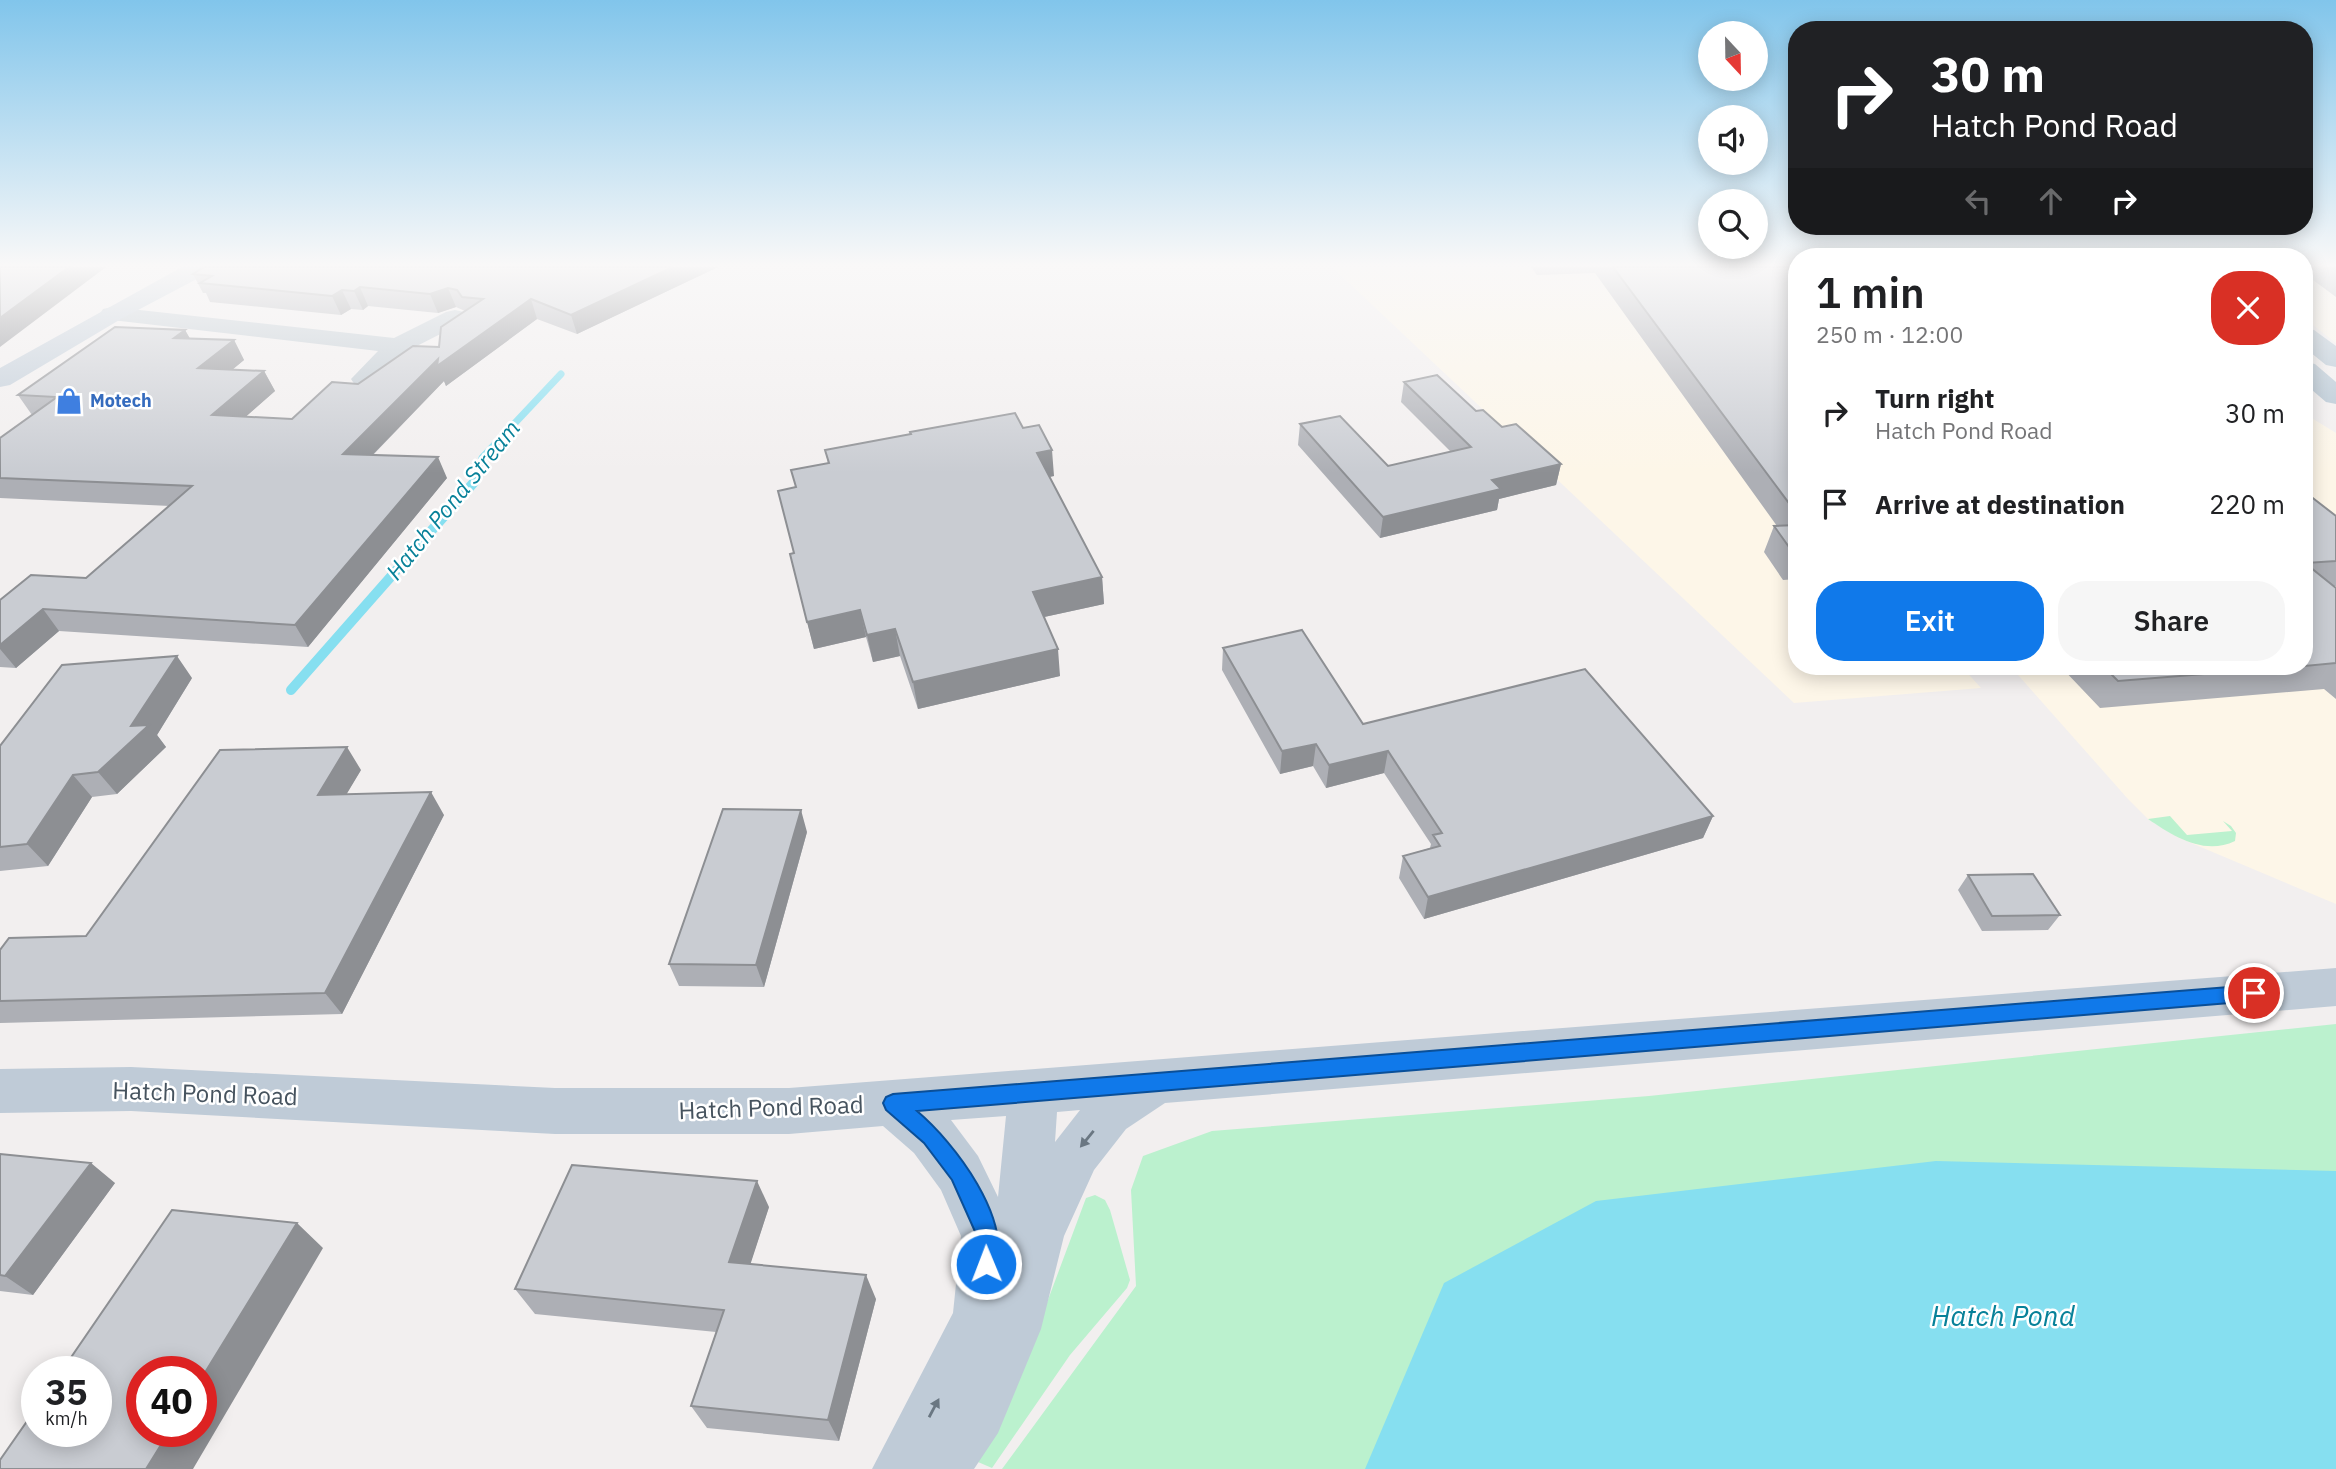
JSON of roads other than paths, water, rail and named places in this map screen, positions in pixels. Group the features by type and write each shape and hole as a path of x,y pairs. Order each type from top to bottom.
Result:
{"main road":[{"path":"2313,342 2336,359"},
{"path":"2313,377 2336,396"}],"street":[{"path":"6,372 73,336"},
{"path":"305,336 398,346"},
{"path":"364,379 398,346 419,336"},
{"name":"Hatch Pond Road","path":"0,1091 131,1089 555,1111 789,1111 2336,987"},
{"path":"938,1469 977,1412 1013,1328 1038,1234 1076,1153 1108,1113 1158,1080"},
{"path":"1013,1328 1034,1090"},
{"path":"893,1103 932,1136 960,1173 988,1236 981,1318 903,1469"}],"water":[{"name":"Hatch Pond","path":"1936,1161 2336,1171 2336,1469 1365,1469 1444,1283 1596,1201"}],"waterway":[{"name":"Hatch Pond Stream","path":"478,473 482,458 561,374"},
{"name":"Hatch Pond Stream","path":"291,690 476,480 478,471"}],"place":[{"name":"Motech","path":"69,401"}]}
